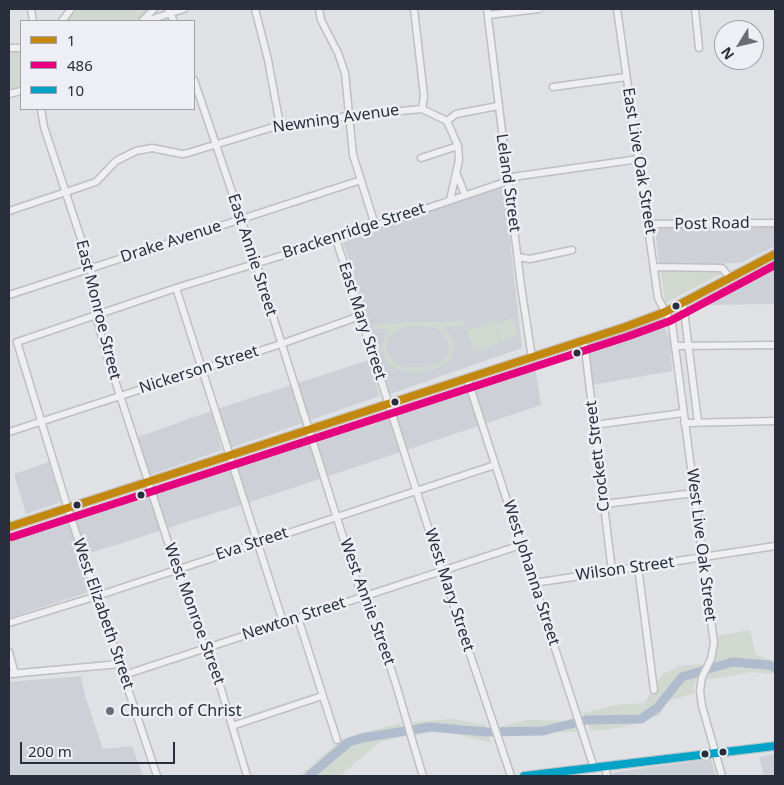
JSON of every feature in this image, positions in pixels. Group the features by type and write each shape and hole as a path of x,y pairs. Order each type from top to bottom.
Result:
{"main road":[{"path":"9,527 584,341 665,312 774,256"},
{"path":"524,776 775,746"}],"street":[{"path":"63,20 71,9"},
{"path":"145,20 154,9"},
{"path":"147,20 170,11 184,9"},
{"path":"255,9 268,60 280,125"},
{"path":"319,9 321,20 338,53 345,73 353,155 375,225"},
{"path":"414,9 424,96 422,109"},
{"path":"488,12 540,9"},
{"name":"East Live Oak Street","path":"617,9 658,298 665,312"},
{"path":"695,9 699,48"},
{"name":"Leland Street","path":"488,12 498,106 532,358"},
{"path":"553,87 626,77"},
{"name":"East Annie Street","path":"195,83 256,263 308,429"},
{"path":"450,200 459,160 458,146 447,121 456,114 498,106"},
{"name":"Newning Avenue","path":"9,211 96,182 116,162 136,151 152,148 182,154 280,125 349,116 422,109 447,121"},
{"name":"East Monroe Street","path":"41,110 44,127 91,268 96,316 148,481"},
{"path":"421,158 458,146"},
{"name":"Brackenridge Street","path":"17,342 176,288 336,239 508,181 512,177 639,159"},
{"path":"456,172 465,195"},
{"name":"Drake Avenue","path":"9,295 361,180"},
{"name":"Post Road","path":"648,224 775,223"},
{"name":"East Mary Street","path":"336,239 388,403"},
{"path":"518,257 530,259 572,250"},
{"path":"654,267 722,268 730,278"},
{"path":"176,288 283,622"},
{"path":"683,303 698,422"},
{"name":"West Live Oak Street","path":"665,312 672,324 714,644 711,659 702,677 701,698 722,776"},
{"name":"Nickerson Street","path":"9,432 281,344 360,316"},
{"name":"Crockett Street","path":"584,341 612,571"},
{"name":"West Elizabeth Street","path":"17,342 68,509 157,776"},
{"path":"675,346 775,345"},
{"name":"West Johanna Street","path":"467,378 594,768"},
{"name":"West Mary Street","path":"388,403 510,776"},
{"path":"594,425 683,413"},
{"path":"684,423 775,421"},
{"name":"West Annie Street","path":"308,429 362,597 383,643 400,694 423,776"},
{"name":"Eva Street","path":"9,623 97,596 495,465"},
{"name":"West Monroe Street","path":"148,481 205,648 216,672 247,776"},
{"path":"604,504 695,493"},
{"name":"Newton Street","path":"124,675 522,545"},
{"name":"Wilson Street","path":"534,583 702,559 775,546"},
{"path":"638,567 654,690"},
{"path":"298,618 337,740"},
{"path":"9,652 12,674 120,664"},
{"path":"232,726 322,696"},
{"path":"605,767 607,776"}],"shaded area":[{"path":"76,9 149,9 138,20 66,20"},
{"path":"9,51 20,52 20,87 9,90"},
{"path":"504,186 522,348 390,394 343,242"},
{"path":"659,227 775,227 775,246 741,263 659,264 655,230"},
{"path":"664,270 721,270 722,272 665,303 661,272"},
{"path":"763,271 775,271 775,304 703,305 689,315 689,310"},
{"path":"660,315 670,341 672,371 593,385 588,344"},
{"path":"513,318 518,335 501,341 496,324"},
{"path":"463,321 463,326 444,327 454,342 453,354 445,364 432,370 417,372 402,371 390,364 383,353 382,343 390,329 373,329 373,324","holes":["405,327 431,327 437,329 448,342 448,353 440,363 428,366 405,367 394,362 390,357 387,346 388,340 391,334 397,330"]},
{"path":"494,322 500,343 474,352 467,330"},
{"path":"369,360 380,396 230,448 217,409"},
{"path":"535,367 541,405 290,489 81,556 92,591 9,618 9,538"},
{"path":"211,411 222,450 150,475 138,437"},
{"path":"49,462 61,502 26,514 14,474"},
{"path":"750,630 756,655 775,661 775,674 752,672 706,680 714,665 718,636"},
{"path":"703,664 694,685 694,693 668,701 659,716 620,728 591,731 583,713 614,705 644,703 662,675 678,666"},
{"path":"81,676 85,695 103,749 132,746 143,776 9,776 9,682"},
{"path":"453,719 486,725 491,743 437,731 417,735 414,722"},
{"path":"527,720 574,721 579,732 529,732 506,735 502,726"},
{"path":"401,723 405,736 380,742 340,776 299,776 342,739"},
{"path":"775,754 775,776 764,776 759,757"},
{"path":"711,759 716,776 592,776 650,767"}],"waterway":[{"path":"309,776 349,742 362,738 430,727 487,732 543,731 586,720 641,719 657,708 682,677 732,662 769,665 775,668"}],"transit line":[{"name":"1","path":"9,527 625,327 665,312 775,254"},
{"name":"486","path":"12,537 629,336 670,321 775,265"},
{"name":"10","path":"524,776 775,746"}],"place":[{"name":"Church of Christ","path":"110,711"}]}
